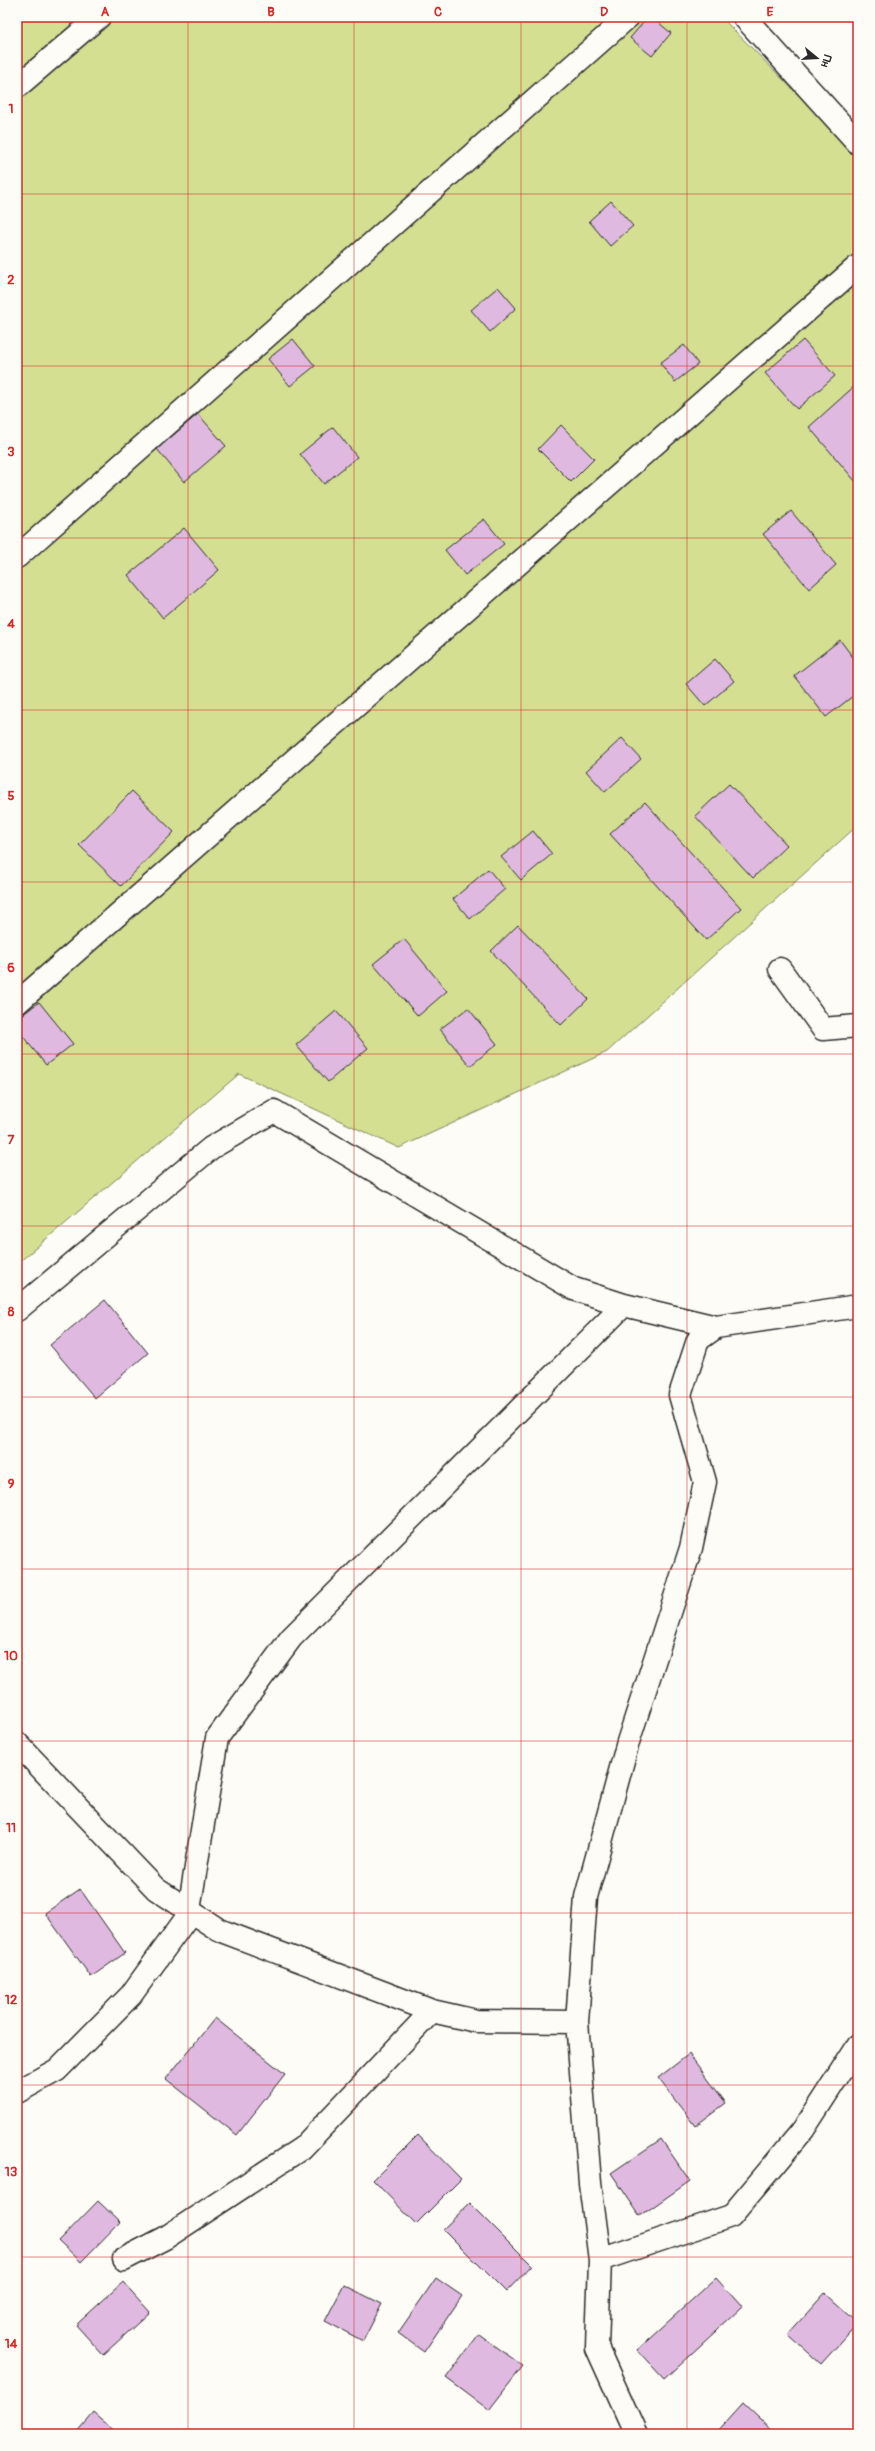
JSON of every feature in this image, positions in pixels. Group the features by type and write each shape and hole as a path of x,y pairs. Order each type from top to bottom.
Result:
{"street":[{"path":"17,87 99,17"},
{"path":"17,557 628,17"},
{"path":"744,17 858,143"},
{"path":"17,1003 858,266"},
{"path":"780,969 823,1029 858,1026"},
{"path":"17,1310 211,1148 274,1111 574,1288 624,1305 716,1327 858,1306"},
{"path":"17,2092 57,2070 131,1995 188,1916 217,1738 290,1638 624,1305"},
{"path":"635,2434 597,2348 600,2260 590,2183 577,2022 586,1897 628,1742 691,1548 705,1482 680,1395 698,1340 716,1327"},
{"path":"17,1743 156,1888 219,1930 432,2011 476,2021 577,2022"},
{"path":"124,2259 164,2238 302,2148 432,2011"},
{"path":"600,2260 732,2216 803,2130 858,2045"}],"green space":[{"path":"17,17 721,17 858,155 858,825 607,1052 399,1148 239,1074 17,1264"}],"building":[{"path":"648,17 652,17 671,33 652,56 630,38"},
{"path":"611,201 633,226 610,246 589,221"},
{"path":"498,287 516,308 490,332 471,310"},
{"path":"293,339 315,366 290,386 268,359"},
{"path":"803,340 835,376 797,409 765,373"},
{"path":"684,345 698,364 675,382 660,363"},
{"path":"858,383 858,480 856,482 809,427"},
{"path":"198,414 226,446 184,482 157,449"},
{"path":"561,425 594,459 571,482 538,449"},
{"path":"333,427 357,457 324,484 300,454"},
{"path":"791,511 836,565 809,589 763,534"},
{"path":"484,519 504,544 465,575 445,550"},
{"path":"184,528 219,570 163,618 128,575"},
{"path":"840,640 858,664 858,692 826,717 794,676"},
{"path":"715,659 734,681 705,706 686,684"},
{"path":"622,738 641,759 605,792 586,771"},
{"path":"729,784 787,845 753,878 695,816"},
{"path":"132,791 174,832 121,886 79,845"},
{"path":"645,802 741,908 706,940 610,834"},
{"path":"533,831 552,854 521,880 501,857"},
{"path":"488,869 505,889 470,919 453,899"},
{"path":"518,925 588,999 561,1025 491,951"},
{"path":"404,939 447,991 418,1016 373,964"},
{"path":"39,1002 73,1044 46,1065 17,1029 17,1019"},
{"path":"468,1008 497,1044 470,1066 440,1029"},
{"path":"336,1011 368,1048 328,1082 296,1045"},
{"path":"105,1300 148,1353 95,1398 50,1345"},
{"path":"80,1889 125,1953 91,1977 45,1913"},
{"path":"215,2018 285,2074 237,2135 166,2079"},
{"path":"689,2054 726,2103 695,2126 658,2078"},
{"path":"418,2135 461,2179 416,2224 373,2180"},
{"path":"661,2139 690,2181 640,2216 611,2173"},
{"path":"98,2201 120,2222 81,2262 59,2241"},
{"path":"470,2203 532,2265 506,2292 443,2229"},
{"path":"436,2278 462,2296 424,2352 398,2333"},
{"path":"716,2278 742,2307 664,2379 637,2350"},
{"path":"123,2282 150,2312 103,2355 76,2325"},
{"path":"344,2285 382,2304 363,2341 325,2321"},
{"path":"825,2293 858,2323 821,2364 788,2334"},
{"path":"479,2334 523,2366 489,2410 446,2378"},
{"path":"743,2403 776,2434 715,2434"},
{"path":"94,2413 118,2434 76,2434"}]}
